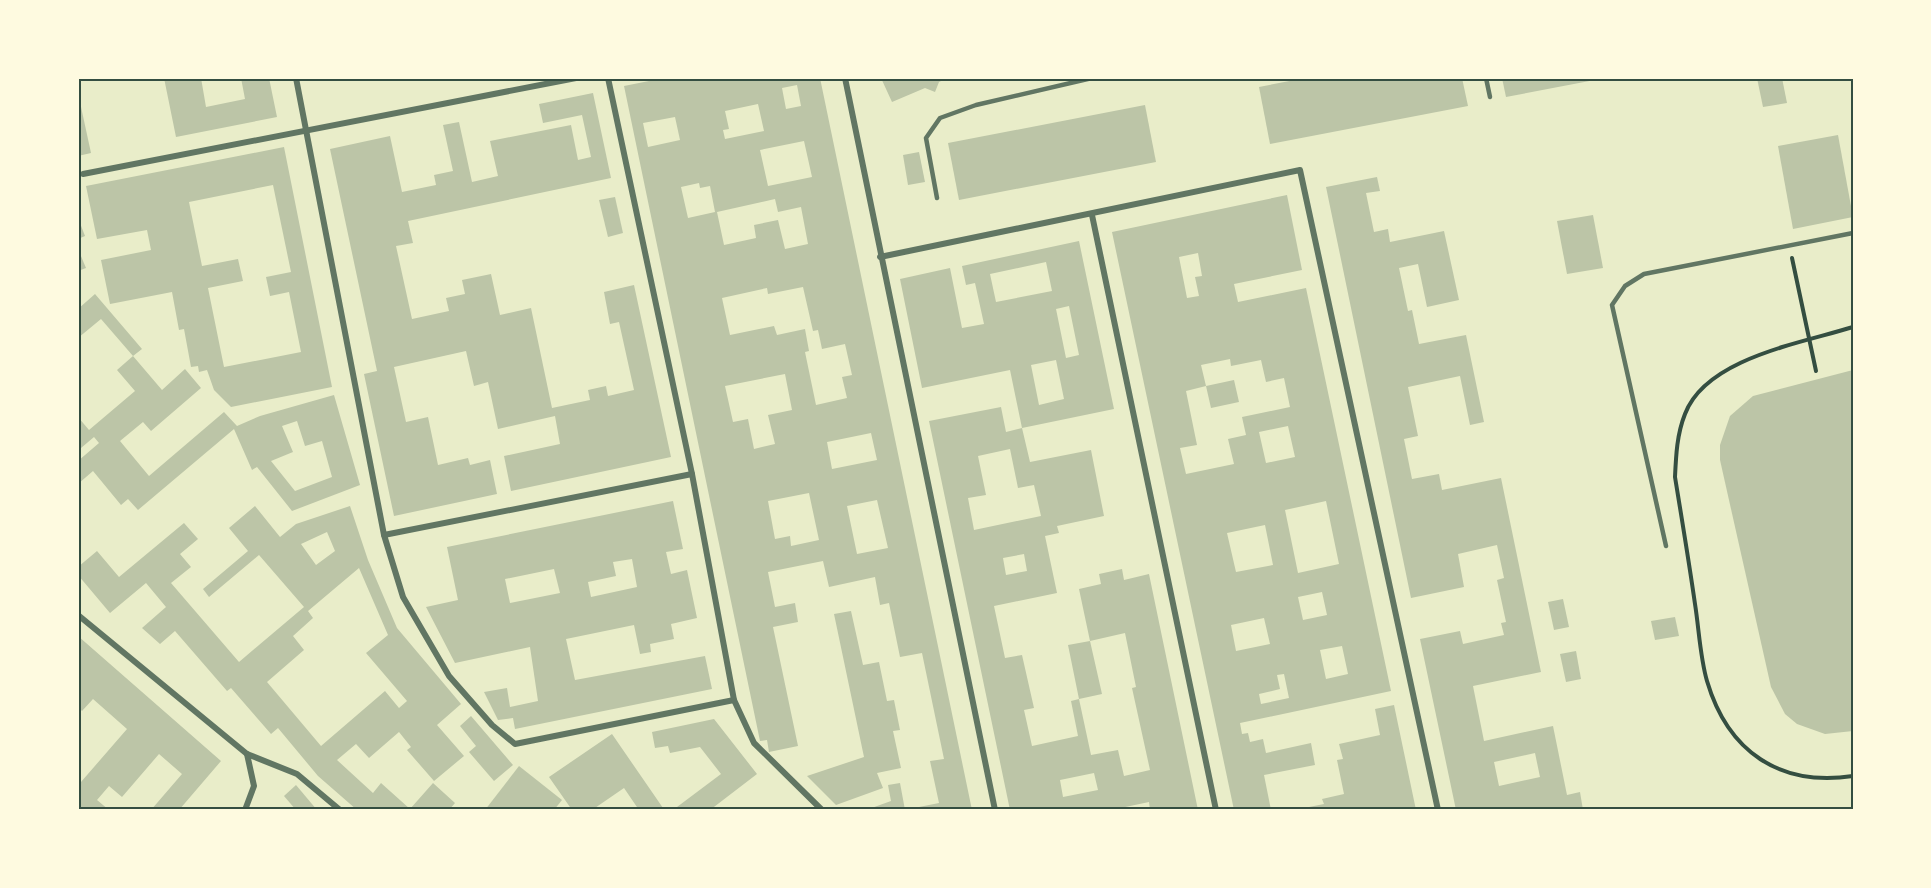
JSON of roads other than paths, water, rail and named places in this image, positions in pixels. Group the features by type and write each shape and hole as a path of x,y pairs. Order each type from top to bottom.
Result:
{"street":[{"path":"296,78 384,535 403,597 449,676 492,725 515,744 734,700"},
{"path":"83,174 576,78"},
{"path":"608,78 692,474 734,700 754,743 822,810"},
{"path":"845,78 994,810"},
{"path":"880,257 1092,215 1300,170 1438,810"},
{"path":"1092,215 1216,810"},
{"path":"384,535 692,474"},
{"path":"78,615 247,754 297,774 340,810"},
{"path":"245,810 254,786 247,754"}],"lane":[{"path":"937,198 926,138 940,118 976,105 1092,78"},
{"path":"1486,78 1490,97"},
{"path":"1665,546 1612,304 1625,286 1644,274 1853,233"}]}
